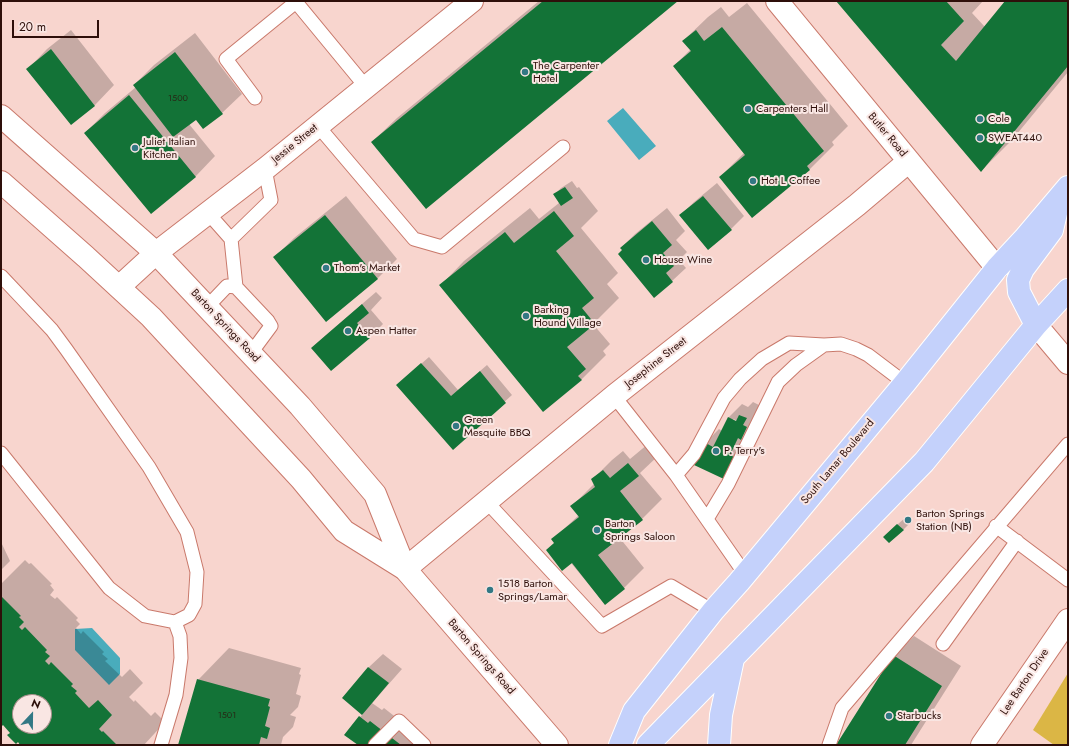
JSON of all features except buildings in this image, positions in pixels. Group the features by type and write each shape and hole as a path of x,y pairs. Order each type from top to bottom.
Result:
{"main road":[{"name":"South Lamar Boulevard","path":"620,745 634,711 713,611 905,383 997,268 1064,192"},
{"path":"1036,325 1019,292 1018,280 1023,269 1052,230 1064,192"},
{"path":"648,745 924,462 1036,325 1068,290"},
{"path":"719,745 721,715 733,659"}],"street":[{"name":"Jessie Street","path":"119,287 156,253 265,169 472,1"},
{"name":"Butler Road","path":"777,1 997,268"},
{"name":"Barton Springs Road","path":"1,116 156,253 300,406 375,494 405,569"},
{"name":"Josephine Street","path":"405,569 614,396 857,205 909,161"},
{"name":"Barton Springs Road","path":"1,182 151,317 290,468 344,531 405,569 557,745"},
{"path":"1036,325 1068,362"},
{"name":"Lee Barton Drive","path":"982,745 1068,620"}],"lane":[{"path":"255,98 226,59 297,2 366,87"},
{"path":"318,126 414,239 442,247 562,147"},
{"path":"231,238 271,200 265,169"},
{"path":"208,213 231,238 236,287 271,326 251,353"},
{"path":"1,276 52,330 66,349 148,467 187,532 197,572 195,604 189,615 175,622 145,616 109,588 1,453"},
{"path":"207,307 227,286 236,287"},
{"path":"676,475 694,454 724,398 740,379 762,359 789,343 824,345 841,344 856,349 868,355 905,383"},
{"path":"707,519 728,484 778,382 796,365 824,345"},
{"path":"614,396 676,475 745,574"},
{"path":"829,745 842,708 996,526 1068,444"},
{"path":"486,501 602,626 671,586 713,611"},
{"path":"996,526 1068,580"},
{"path":"943,644 1016,541"},
{"path":"161,745 176,695 181,658 180,636 175,622"},
{"path":"375,745 399,721 424,745"}],"shaded area":[{"path":"1068,673 1068,745 1054,745 1033,730"}],"water":[{"path":"623,108 656,146 639,160 607,121"},
{"path":"92,628 120,658 120,674 109,685 75,650 75,629"}],"place":[{"name":"The Carpenter Hotel","path":"525,72"},
{"name":"Carpenters Hall","path":"748,109"},
{"name":"Cole","path":"980,119"},
{"name":"SWEAT440","path":"980,138"},
{"name":"Juliet Italian Kitchen","path":"135,148"},
{"name":"Hot L Coffee","path":"753,181"},
{"name":"House Wine","path":"646,260"},
{"name":"Thom's Market","path":"326,268"},
{"name":"Barking Hound Village","path":"526,316"},
{"name":"Aspen Hatter","path":"348,331"},
{"name":"Green Mesquite BBQ","path":"456,426"},
{"name":"P. Terry's","path":"716,451"},
{"name":"Barton Springs Station (NB)","path":"908,520"},
{"name":"Barton Springs Saloon","path":"597,530"},
{"name":"1518 Barton Springs/Lamar","path":"490,590"},
{"name":"Starbucks","path":"889,716"}]}
